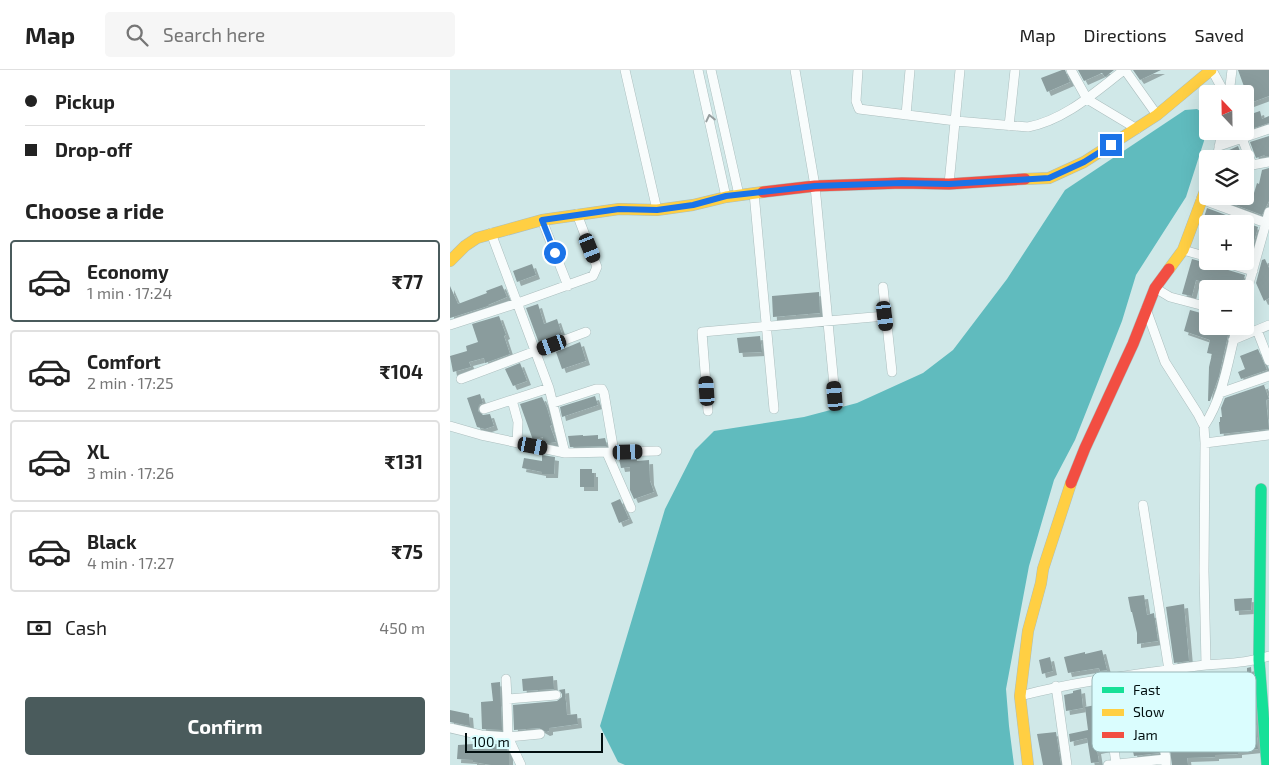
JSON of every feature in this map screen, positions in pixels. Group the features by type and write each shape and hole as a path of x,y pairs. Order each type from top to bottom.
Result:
{"street":[{"path":"625,70 657,210"},
{"path":"698,70 726,196"},
{"path":"711,70 739,195"},
{"path":"795,70 815,186 835,396"},
{"path":"858,70 856,101 859,109 1028,127 1039,125 1067,112 1124,70 1157,115"},
{"path":"906,115 910,70"},
{"path":"949,184 960,70"},
{"path":"1009,126 1015,70"},
{"path":"1071,70 1087,99 1137,129"},
{"path":"450,261 465,246 477,238 542,220 577,214 619,209 657,210 693,205 726,196 815,186 902,183 949,184 1049,178 1084,162 1137,129 1212,70 1220,85"},
{"path":"1230,85 1232,70"},
{"path":"1254,134 1269,128"},
{"path":"1218,150 1220,140"},
{"path":"1219,146 1236,140"},
{"path":"1254,164 1269,162"},
{"path":"754,193 774,409"},
{"path":"1028,765 1020,696 1030,623 1043,569 1062,508 1086,448 1133,344 1154,288 1183,250 1199,205"},
{"path":"1218,205 1266,222"},
{"path":"1250,280 1269,212"},
{"path":"450,325 518,304 593,276 597,267 577,214"},
{"path":"542,220 568,286"},
{"path":"491,233 549,388 565,453"},
{"path":"1183,250 1199,254"},
{"path":"883,287 892,372"},
{"path":"1154,288 1170,297 1199,305"},
{"path":"1146,309 1165,362 1204,426 1206,665"},
{"path":"708,411 702,332 885,316"},
{"path":"1233,340 1269,325"},
{"path":"1257,330 1269,361"},
{"path":"462,379 586,332"},
{"path":"1204,426 1214,411 1234,335"},
{"path":"1220,393 1269,376"},
{"path":"484,409 549,388"},
{"path":"553,402 596,389 602,389 611,452 631,508"},
{"path":"512,400 518,422 517,443"},
{"path":"450,426 481,436 565,453 657,451"},
{"path":"1205,443 1269,435"},
{"path":"1261,489 1265,516 1264,658 1268,765"},
{"path":"1143,505 1169,670"},
{"path":"1152,672 1264,658"},
{"path":"506,679 508,737 521,765"},
{"path":"1020,696 1056,686 1092,682"},
{"path":"1056,686 1067,765"},
{"path":"507,699 556,695"},
{"path":"450,728 481,735 508,737 540,734"},
{"path":"1111,752 1112,765 1166,762"}],"water":[{"path":"1185,110 1199,110 1199,140 1204,140 1201,150 1199,150 1199,157 1186,197 1136,275 1122,321 1075,440 1054,480 1029,566 1006,689 1014,765 625,765 618,762 600,726 665,509 695,450 714,431 804,417 857,403 923,373 953,350 1007,279 1065,190"}],"building":[{"path":"1065,70 1070,82 1047,92 1041,78"},
{"path":"1078,70 1114,70 1105,77 1102,73 1084,81"},
{"path":"1133,70 1161,70 1140,80"},
{"path":"1238,70 1269,70 1269,96 1254,102 1254,85 1243,85"},
{"path":"1260,111 1262,119 1269,116 1269,123 1254,128 1254,113"},
{"path":"1269,136 1269,156 1265,155 1256,158 1250,142"},
{"path":"1238,146 1240,150 1229,150"},
{"path":"1269,168 1269,201 1262,215 1236,205 1254,205 1254,193 1257,183 1259,184 1262,170"},
{"path":"1207,208 1226,215 1205,215"},
{"path":"1254,226 1258,227 1254,241"},
{"path":"1192,259 1199,261 1199,270 1228,270 1245,275 1244,280 1196,280 1192,296 1182,294"},
{"path":"1265,259 1269,268 1269,298 1264,301 1256,283 1262,260"},
{"path":"532,264 536,275 517,282 513,271"},
{"path":"502,285 507,297 488,306 450,318 450,286 458,304"},
{"path":"819,292 820,313 773,317 772,296"},
{"path":"538,304 544,324 557,319 562,334 539,343 526,308"},
{"path":"1190,310 1199,312 1199,335 1228,335 1219,376 1210,401 1208,401 1209,367 1212,354 1207,353 1210,340 1184,331"},
{"path":"499,316 510,354 485,363 484,358 469,362 471,367 453,372 450,356 467,351 466,346 478,342 472,324"},
{"path":"760,336 762,352 739,353 737,338"},
{"path":"580,342 586,361 562,369 556,352"},
{"path":"1258,349 1267,370 1241,379 1238,372 1245,369 1240,356"},
{"path":"520,363 527,381 513,386 505,369"},
{"path":"1269,383 1264,385 1269,399 1266,400 1269,429 1220,434 1219,422 1220,417 1222,417 1221,408 1225,398"},
{"path":"480,394 483,403 479,405 478,411 483,415 490,414 494,426 485,429 477,427 467,398"},
{"path":"595,396 598,405 562,417 560,407"},
{"path":"542,397 547,408 552,425 550,426 556,442 543,442 543,437 533,440 520,404"},
{"path":"598,435 598,439 605,438 607,446 570,447 568,436"},
{"path":"542,455 555,457 554,474 542,474 542,472 522,468 524,458 542,461"},
{"path":"636,458 637,461 649,460 650,481 654,492 634,499 630,490 630,467 621,468 619,459"},
{"path":"580,469 592,469 592,473 594,473 594,487 580,487"},
{"path":"620,499 629,519 619,523 611,503"},
{"path":"1144,595 1147,615 1154,613 1158,641 1137,644 1137,633 1128,597"},
{"path":"1252,598 1251,610 1235,611 1234,599"},
{"path":"1184,604 1189,661 1174,663 1166,607"},
{"path":"1102,650 1107,670 1100,671 1099,668 1068,673 1064,657"},
{"path":"1050,657 1053,671 1042,674 1039,660"},
{"path":"1251,667 1251,672 1247,672 1247,668"},
{"path":"553,676 554,689 523,691 522,679"},
{"path":"500,682 502,730 482,729 481,702 493,701 491,683"},
{"path":"565,689 567,715 577,714 578,724 549,728 549,731 546,732 539,728 514,730 513,705 557,701 562,697 559,690"},
{"path":"1081,689 1083,708 1066,711 1064,695"},
{"path":"1092,706 1092,752 1097,752 1099,762 1091,763 1087,738 1070,742 1069,734 1088,730 1085,707"},
{"path":"450,710 469,714 470,726 450,722"},
{"path":"1256,726 1258,749 1256,749"},
{"path":"1056,732 1061,765 1043,765 1037,734"},
{"path":"473,744 474,749 491,749 491,744 504,744 509,753 509,765 491,765 473,762 473,760 457,759 458,745"},
{"path":"1133,752 1159,753 1134,756"},
{"path":"1170,752 1238,752 1238,754 1215,755 1215,757 1187,758 1188,765 1172,765"}],"traffic: fast":[{"path":"1261,489 1259,660 1267,765"}],"traffic: slow":[{"path":"1025,179 1049,178 1084,162 1157,115 1211,70"},
{"path":"450,261 465,246 477,238 542,220 619,209 657,210 763,192"},
{"path":"1169,269 1183,250 1200,205"},
{"path":"1028,765 1020,696 1028,631 1043,569 1071,483"}],"traffic: jam":[{"path":"763,192 815,186 902,183 949,184 1025,179"},
{"path":"1071,483 1133,344 1155,288 1169,269"}],"route":[{"path":"555,253 542,220 619,209 657,210 693,205 726,196 815,186 902,183 949,184 1049,178 1084,162 1111,145"}]}
